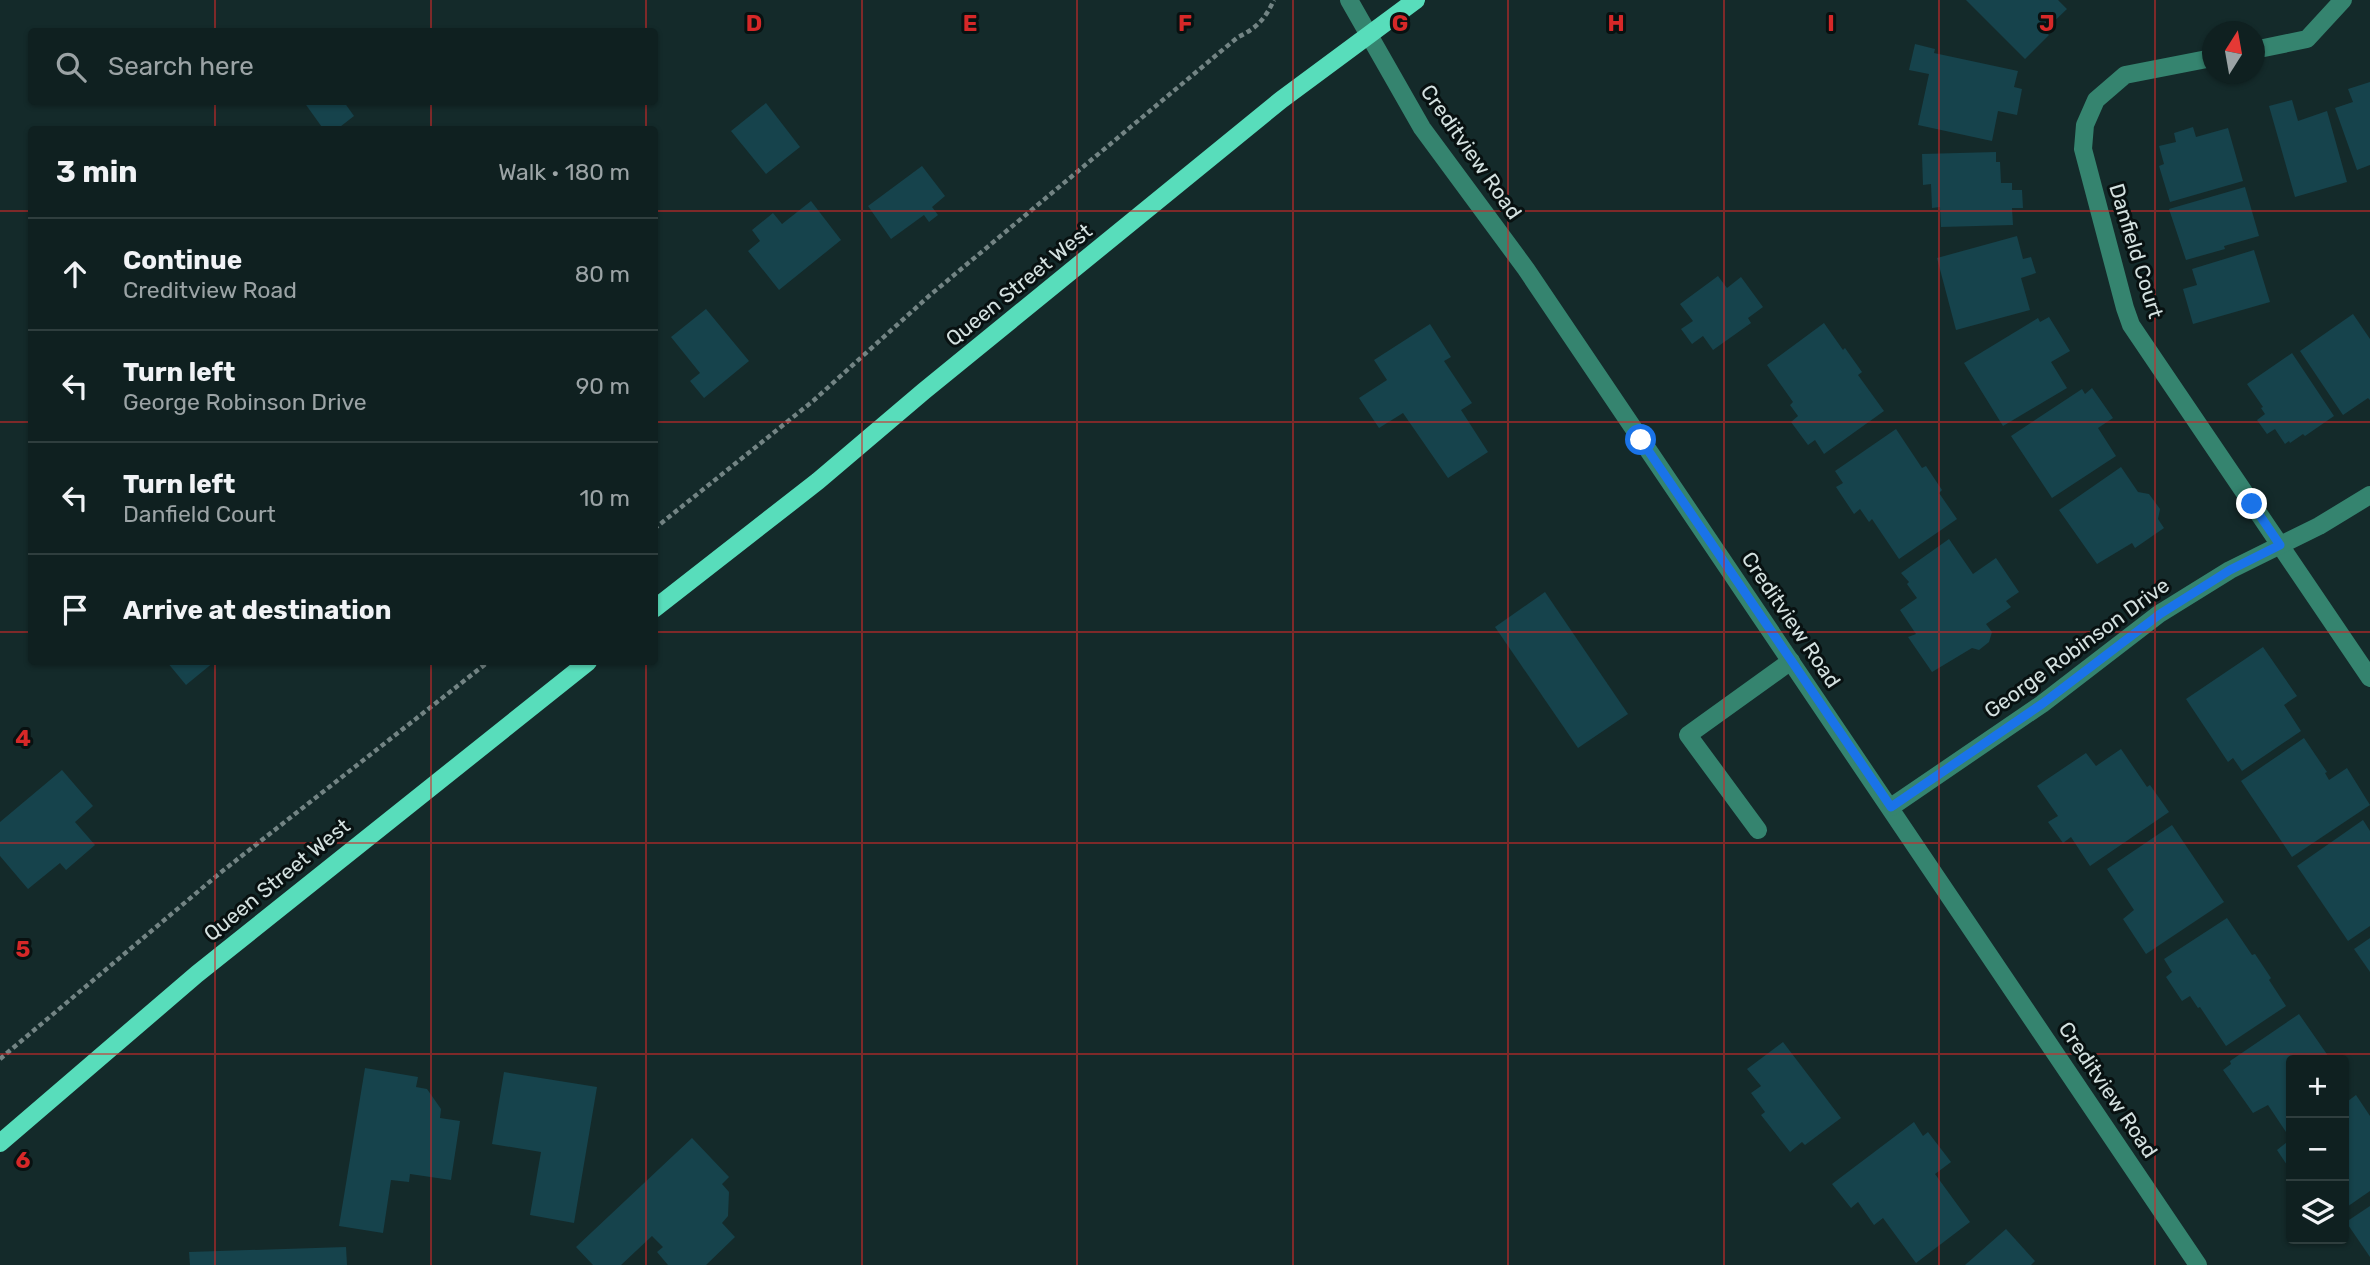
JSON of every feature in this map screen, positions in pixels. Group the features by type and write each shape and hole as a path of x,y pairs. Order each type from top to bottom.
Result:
{"main road":[{"name":"Queen Street West","path":"658,607 818,481 924,391 1281,100 1416,0"},
{"name":"Queen Street West","path":"0,1143 197,974 584,665"}],"street":[{"name":"Creditview Road","path":"1349,0 1422,128 1526,269 2199,1265"},
{"path":"2265,48 2307,39 2343,0"},
{"name":"Danfield Court","path":"2202,60 2124,75 2096,100 2085,125 2083,149 2125,308 2131,325 2370,678"},
{"name":"George Robinson Drive","path":"1891,807 2042,704 2160,614 2230,570 2319,526 2370,495"},
{"path":"1758,830 1688,735 1791,661"}],"path":[{"path":"658,526 813,401 929,296 1102,150 1238,37 1254,30 1268,13 1274,0"},
{"path":"0,1059 220,873 484,665"}],"building":[{"path":"1966,0 2058,0 2067,9 2044,31 2049,35 2025,59"},
{"path":"1915,44 1935,49 1934,53 2018,71 2014,87 2022,89 2017,115 1998,111 1992,141 1918,125 1929,74 1909,70"},
{"path":"2370,82 2370,165 2357,170 2335,108 2353,102 2348,89"},
{"path":"2292,100 2298,121 2327,111 2347,182 2295,197 2269,106"},
{"path":"766,103 800,147 766,174 731,131"},
{"path":"306,105 346,105 354,116 341,126 321,126"},
{"path":"2193,127 2196,137 2228,128 2243,181 2170,202 2159,166 2164,164 2159,146 2176,142 2174,133"},
{"path":"1996,152 1996,162 2000,162 2001,183 2012,183 2012,190 2022,190 2023,208 2012,208 2013,225 1941,227 1940,207 1932,208 1931,184 1923,185 1922,154"},
{"path":"922,166 945,196 932,207 938,215 929,222 924,215 891,239 868,206"},
{"path":"2245,187 2259,236 2186,260 2169,209"},
{"path":"811,201 841,240 779,290 748,251 760,241 752,230 773,213 782,224"},
{"path":"2017,236 2023,259 2031,257 2036,273 2021,278 2030,310 1956,330 1937,258"},
{"path":"2254,250 2270,302 2193,324 2183,289 2197,285 2192,269"},
{"path":"1718,276 1727,288 1741,277 1763,307 1748,318 1751,323 1713,350 1703,336 1692,344 1681,329 1693,321 1680,304"},
{"path":"706,309 749,361 704,398 690,381 700,373 671,337"},
{"path":"2353,314 2370,339 2370,400 2368,398 2343,415 2300,351"},
{"path":"2049,317 2070,351 2051,362 2067,388 2003,426 1964,363 2038,318 2040,322"},
{"path":"1824,323 1862,372 1858,375 1884,411 1824,454 1815,440 1808,445 1791,422 1798,416 1790,405 1793,402 1767,365"},
{"path":"1430,324 1451,357 1444,361 1472,403 1461,410 1488,452 1448,478 1403,413 1379,428 1359,398 1387,380 1374,360"},
{"path":"2292,353 2334,416 2305,436 2303,434 2285,444 2275,429 2267,434 2257,420 2265,414 2247,384"},
{"path":"2092,388 2113,418 2098,428 2116,456 2052,498 2011,436 2082,389 2085,394"},
{"path":"1896,429 1922,468 1926,466 1942,490 1939,493 1957,519 1899,559 1872,519 1869,522 1860,509 1854,514 1836,487 1843,483 1835,471"},
{"path":"2121,467 2138,492 2149,494 2160,509 2158,519 2164,528 2135,548 2132,543 2097,564 2059,510"},
{"path":"1949,539 1973,574 1996,558 2019,592 2006,601 2011,607 1986,624 1992,632 1989,642 1979,650 1972,648 1932,672 1908,637 1916,634 1900,610 1917,598 1901,573"},
{"path":"1545,592 1628,714 1578,748 1495,627"},
{"path":"2263,647 2297,696 2284,705 2301,731 2242,771 2233,758 2228,762 2186,699"},
{"path":"169,665 210,665 186,685"},
{"path":"2304,738 2327,772 2325,773 2329,780 2347,768 2370,805 2292,857 2241,781"},
{"path":"2121,749 2147,787 2150,785 2169,812 2090,866 2071,837 2063,843 2048,822 2058,816 2037,786 2086,753 2096,766"},
{"path":"62,770 93,806 75,822 95,845 66,870 60,863 28,889 0,856 0,822"},
{"path":"2363,820 2370,831 2370,926 2348,941 2297,866"},
{"path":"2172,825 2224,902 2146,954 2123,919 2134,910 2107,869"},
{"path":"2227,918 2252,955 2255,954 2286,1006 2226,1046 2190,996 2182,1001 2166,977 2172,972 2164,959"},
{"path":"2370,938 2370,972 2354,949"},
{"path":"2299,1014 2328,1055 2286,1055 2286,1132 2268,1105 2253,1113 2223,1070 2231,1064 2230,1061"},
{"path":"1783,1042 1841,1118 1805,1145 1802,1142 1790,1152 1761,1115 1765,1112 1751,1093 1761,1086 1747,1069"},
{"path":"365,1068 418,1077 416,1087 427,1089 441,1109 440,1118 460,1121 451,1180 410,1174 409,1182 391,1180 383,1233 339,1226"},
{"path":"504,1072 597,1087 574,1223 530,1215 541,1152 492,1144"},
{"path":"2356,1095 2370,1116 2370,1191 2349,1206 2349,1118 2349,1100"},
{"path":"1914,1122 1923,1136 1928,1132 1951,1162 1935,1174 1970,1222 1916,1263 1883,1218 1874,1225 1858,1202 1851,1208 1832,1184"},
{"path":"692,1138 729,1177 722,1184 729,1192 728,1216 722,1223 735,1237 706,1265 668,1265 657,1252 663,1247 652,1236 621,1265 593,1265 576,1247"},
{"path":"2286,1143 2286,1164 2277,1150"},
{"path":"2370,1206 2370,1257 2349,1226 2349,1220"},
{"path":"2006,1229 2035,1261 2031,1265 1965,1265"},
{"path":"346,1247 347,1265 190,1265 189,1252"}],"route":[{"path":"1641,440 1891,807 2042,704 2160,614 2230,570 2280,545 2252,504"}]}
